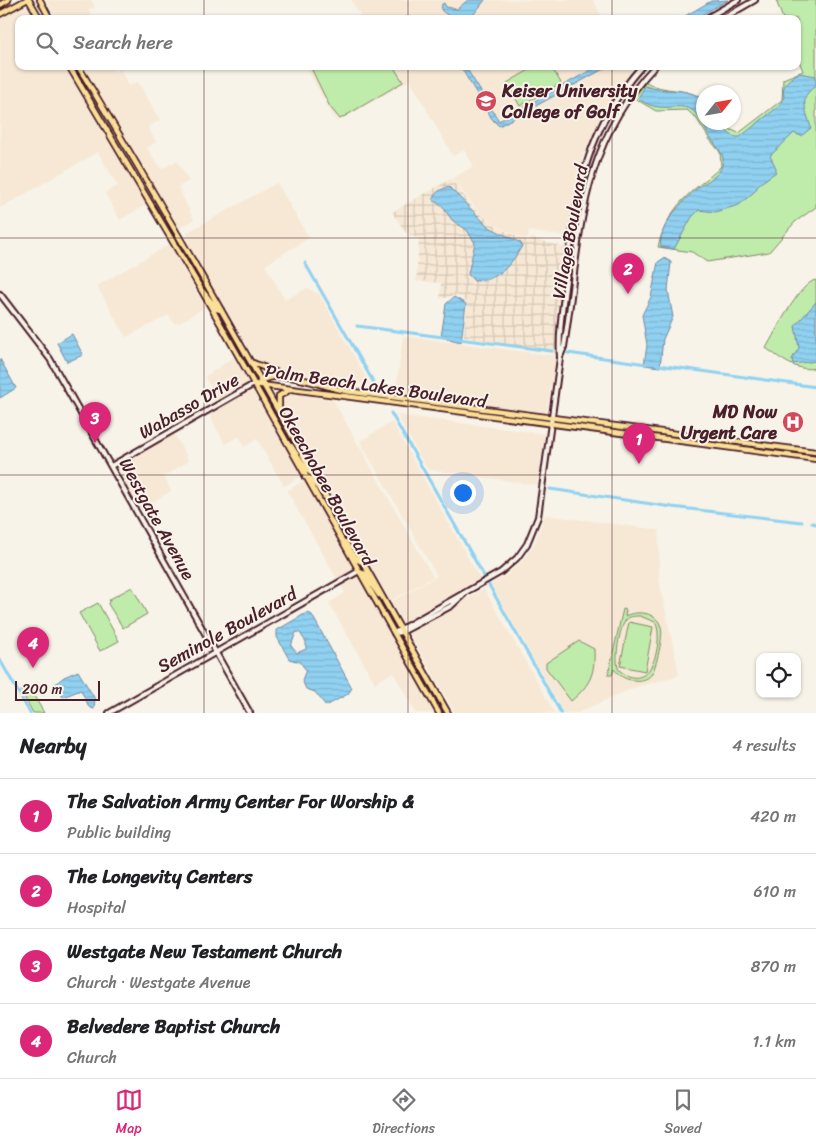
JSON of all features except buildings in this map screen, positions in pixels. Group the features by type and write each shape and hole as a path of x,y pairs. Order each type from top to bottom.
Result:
{"main road":[{"path":"0,5 8,0"},
{"path":"0,14 28,0 37,15"},
{"path":"40,0 48,15"},
{"name":"Okeechobee Boulevard","path":"71,70 202,291 439,713"},
{"name":"Okeechobee Boulevard","path":"80,70 221,310 448,713"},
{"path":"202,291 217,310 221,310"},
{"path":"250,362 259,368 286,376"},
{"name":"Palm Beach Lakes Boulevard","path":"262,383 272,376 286,376 346,390 816,452"},
{"name":"Palm Beach Lakes Boulevard","path":"254,384 262,383 290,390 816,459"},
{"path":"280,415 279,396 290,390"},
{"path":"335,396 346,390"},
{"path":"285,439 306,469 313,474"},
{"path":"306,477 312,479 319,492 328,500"},
{"path":"337,533 356,559 363,563"},
{"path":"359,571 365,574 375,591 385,602"}],"street":[{"path":"712,15 738,0"},
{"path":"729,15 755,0"},
{"name":"Village Boulevard","path":"465,593 507,567 530,539 538,518 560,358 559,342 564,293 582,173 610,108 639,70"},
{"name":"Village Boulevard","path":"560,358 564,348 591,175 603,141 621,107 651,70"},
{"name":"Westgate Avenue","path":"0,294 50,359 250,713"},
{"name":"Wabasso Drive","path":"111,466 254,384"},
{"name":"Seminole Boulevard","path":"109,713 359,571"},
{"path":"401,630 434,609 465,593"},
{"path":"394,633 451,606 465,593"},
{"path":"431,617 434,609"}],"shaded area":[{"path":"46,0 91,0 95,7 88,10 91,15 54,15"},
{"path":"351,0 593,0 601,15 360,15"},
{"path":"23,6 28,7 33,15 15,15 15,70 66,70 147,204 120,220 105,193 118,186 98,152 0,208 0,18"},
{"path":"84,70 113,70 114,72 121,70 129,86 138,82 160,120 148,127 156,142 147,148 161,169 177,161 189,181 178,187 194,220 179,228"},
{"path":"307,70 633,70 605,110 583,155 576,183 568,232 564,236 529,231 527,240 499,227 479,212 452,179 474,166 464,150 453,156 410,80 337,122"},
{"path":"451,179 474,209 499,228 529,242 531,238 567,248 555,354 464,337 467,304 463,299 456,295 440,299 441,283 416,281 419,239 406,233 392,212"},
{"path":"277,183 309,238 265,265 285,300 307,288 319,294 370,385 282,371 257,363 185,239 188,232"},
{"path":"170,244 205,307 179,323 174,323 169,315 126,337 97,286"},
{"path":"403,336 556,356 546,414 397,394"},
{"path":"234,357 248,383 218,401 205,377"},
{"path":"251,389 302,476 284,486 257,439 244,447 239,436 225,444 209,414"},
{"path":"288,393 333,400 433,577 390,601 286,412 281,400 282,396"},
{"path":"397,415 545,434 537,485 427,469"},
{"path":"392,422 480,579 403,624 391,602 437,576 360,441"},
{"path":"174,434 189,461 164,476 171,491 140,510 118,469 120,463"},
{"path":"305,480 435,713 416,713 393,672 375,683 329,603 345,593 287,491"},
{"path":"545,515 659,530 659,580 679,674 677,676 633,688 577,713 564,713 491,584 507,575 523,560 535,543"},
{"path":"484,589 555,713 455,713 410,634 411,630"}],"green space":[{"path":"776,0 816,0 816,207 795,222 769,252 707,262 692,252 658,247 672,213 690,192 721,166 720,152 704,130 731,130 739,133 782,100 783,79 803,71 801,66 801,15 782,15"},
{"path":"312,70 396,70 403,82 340,119 330,107"},
{"path":"529,70 553,70 561,83 520,106 507,83"},
{"path":"646,82 660,88 696,95 696,118 687,110 656,111 634,98"},
{"path":"816,280 816,368 809,369 790,364 766,348 796,298 803,289"},
{"path":"132,587 147,614 123,628 108,604 110,599"},
{"path":"98,603 119,641 100,651 79,613"},
{"path":"623,609 626,610 625,616 641,613 655,618 659,622 662,631 657,659 651,675 643,680 630,680 622,677 614,669 612,675 608,675","holes":["634,616 640,616 655,622 658,639 654,661 648,671 641,676 631,677 619,670 617,660 623,624 627,619"]},
{"path":"629,622 653,627 645,671 620,666"},
{"path":"579,641 594,649 594,665 587,684 571,701 546,668 546,663"},
{"path":"29,687 44,713 33,713 21,691"}],"water":[{"path":"468,0 485,0 473,15 447,15 441,10 444,3 446,7 457,9"},
{"path":"728,0 701,15 687,15 711,1"},
{"path":"462,70 467,70 499,121 591,70 602,70 499,126 492,119"},
{"path":"799,73 816,76 816,86 810,90 805,100 811,128 801,136 794,133 770,156 776,172 759,184 755,191 739,205 715,212 699,210 692,217 674,249 661,247 663,232 671,216 694,191 713,178 720,170 723,158 706,130 726,130 731,135 740,137 779,106 784,97 785,85 792,77"},
{"path":"645,86 690,93 696,96 696,113 685,107 653,106 638,98"},
{"path":"449,187 489,227 521,243 522,246 513,259 497,275 474,281 468,274 475,243 467,230 452,220 443,207 433,200 437,192"},
{"path":"664,258 671,262 668,290 673,317 663,339 660,367 644,365 647,345 642,315 651,297 658,262"},
{"path":"454,297 466,304 461,342 441,337 446,304"},
{"path":"816,302 816,361 793,364 792,359 799,348 795,326"},
{"path":"72,334 83,355 67,362 57,343"},
{"path":"0,359 16,388 0,398"},
{"path":"308,612 312,615 352,688 348,694 326,706 315,692 306,689 302,680 306,670 300,662 289,659 277,637 277,630","holes":["296,632 300,633 306,642 306,649 297,653 291,646"]},
{"path":"78,671 95,699 94,709 89,707 81,690 63,697 54,685 64,677"}],"waterway":[{"path":"305,263 374,383"},
{"path":"357,326 443,337"},
{"path":"459,339 552,351"},
{"path":"568,353 647,364"},
{"path":"658,365 816,387"},
{"path":"391,413 484,576"},
{"path":"550,489 672,507 802,522"},
{"path":"812,523 816,524"},
{"path":"489,585 561,713"},
{"path":"0,660 30,713"}],"place":[{"name":"Keiser University College of Golf","path":"486,101"},
{"name":"The Longevity Centers","path":"628,294"},
{"name":"MD Now Urgent Care","path":"793,422"},
{"name":"Westgate New Testament Church","path":"95,443"},
{"name":"The Salvation Army Center For Worship &","path":"639,464"},
{"name":"Belvedere Baptist Church","path":"33,668"}]}
